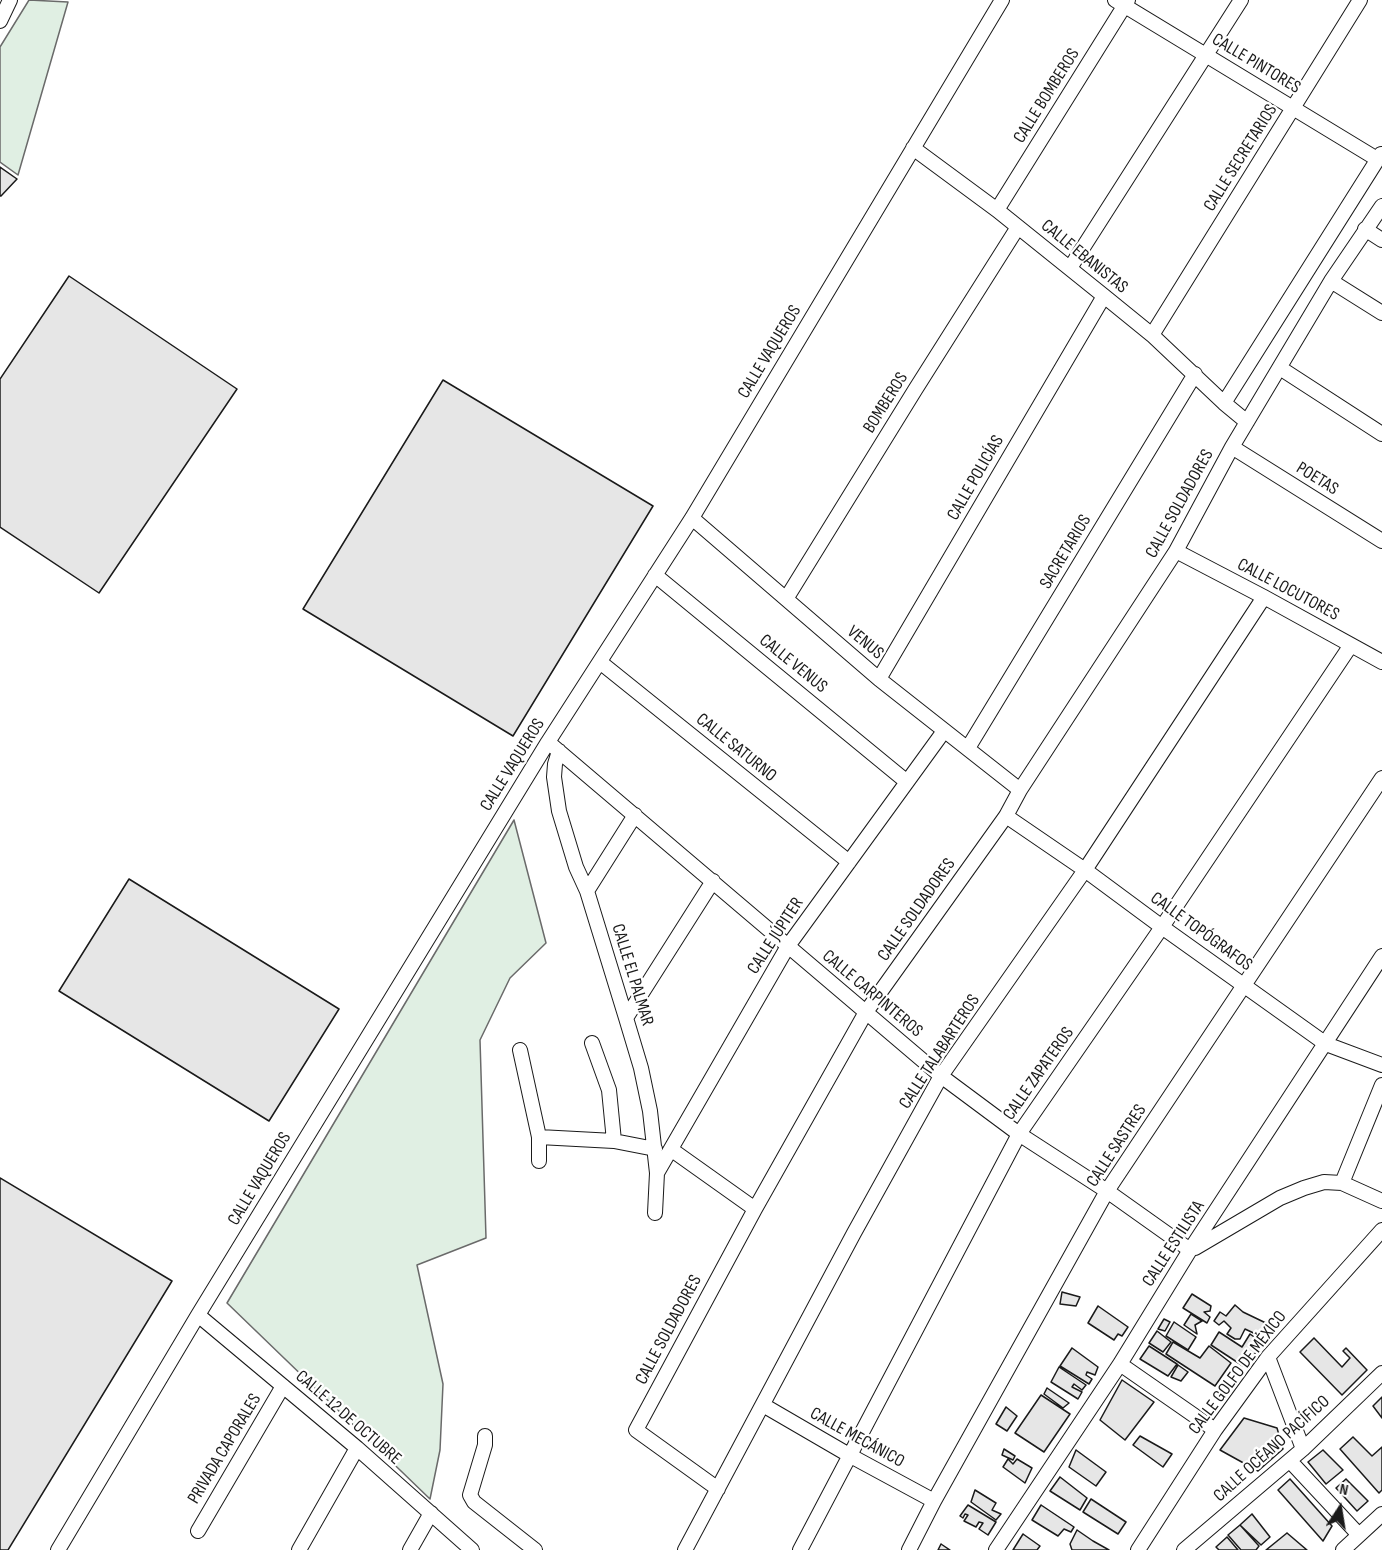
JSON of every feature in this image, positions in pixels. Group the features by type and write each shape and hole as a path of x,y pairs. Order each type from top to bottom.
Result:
{"street":[{"path":"0,21 10,0"},
{"name":"CALLE VAQUEROS","path":"58,1550 198,1315 548,742 692,518 1002,0"},
{"path":"1070,268 1241,0"},
{"name":"CALLE SECRETARIOS","path":"1152,335 1360,0"},
{"name":"CALLE PINTORES","path":"1123,2 1293,108 1379,156"},
{"name":"CALLE BOMBEROS","path":"997,210 1123,2"},
{"name":"CALLE EBANISTAS","path":"913,148 997,210 1152,335 1224,403"},
{"path":"1247,422 1224,403 1379,156"},
{"name":"CALLE SOLDADORES","path":"718,1490 636,1430 755,1209 866,1012 1006,816 1020,790 1176,551 1232,447 1331,281 1382,206"},
{"name":"BOMBEROS","path":"786,599 1018,227"},
{"path":"1365,229 1382,240"},
{"path":"1331,281 1382,314"},
{"name":"CALLE POLICÍAS","path":"879,679 1104,296"},
{"path":"1280,368 1382,434"},
{"name":"SACRETARIOS","path":"968,748 1195,374"},
{"name":"POETAS","path":"1232,447 1382,542"},
{"name":"VENUS","path":"692,518 879,679 1020,790"},
{"name":"CALLE LOCUTORES","path":"1176,551 1382,662"},
{"name":"CALLE VENUS","path":"655,575 908,782"},
{"name":"CALLE TALABARTEROS","path":"685,1550 854,1233 941,1076 1085,870 1264,597"},
{"name":"CALLE ZAPATEROS","path":"800,1550 1019,1134 1162,927 1351,645"},
{"name":"CALLE SATURNO","path":"600,662 849,862"},
{"name":"CALLE JÚPITER","path":"657,1173 788,946 944,731"},
{"name":"CALLE CARPINTEROS","path":"548,742 941,1076 1019,1134 1107,1191 1190,1250"},
{"name":"CALLE EL PALMAR","path":"560,751 555,764 554,777 559,811 576,867 587,891 626,1018 648,1100 657,1173 654,1213"},
{"name":"CALLE SASTRES","path":"909,1550 1107,1191 1382,778"},
{"path":"587,891 635,815"},
{"name":"CALLE TOPÓGRAFOS","path":"1006,816 1085,870 1326,1044 1382,1065"},
{"path":"626,1018 713,881"},
{"name":"CALLE ESTILISTA","path":"996,1550 1120,1364 1190,1250 1382,956"},
{"path":"592,1043 609,1090 614,1141"},
{"path":"520,1050 539,1137 539,1161"},
{"path":"1342,1183 1382,1085"},
{"path":"539,1137 614,1141 655,1149"},
{"path":"672,1150 755,1209"},
{"path":"1190,1250 1280,1198 1324,1182 1342,1183 1382,1201"},
{"name":"CALLE GOLFO DE MÉXICO","path":"1138,1550 1215,1430 1268,1357 1382,1230"},
{"name":"CALLE 12 DE OCTUBRE","path":"198,1315 357,1448 472,1550"},
{"path":"1268,1357 1303,1449"},
{"path":"1120,1364 1215,1430"},
{"name":"CALLE OCÉANO PACÍFICO","path":"1184,1550 1290,1461 1382,1373"},
{"name":"PRIVADA CAPORALES","path":"198,1531 283,1386"},
{"name":"CALLE MECÁNICO","path":"763,1405 934,1501"},
{"path":"485,1436 485,1445 470,1495 474,1502 535,1550"},
{"path":"299,1550 357,1448"},
{"path":"1290,1461 1359,1535"},
{"path":"410,1550 431,1513"},
{"path":"1342,1550 1381,1515"}],"green space":[{"path":"29,0 68,2 18,175 0,162 0,47"},
{"path":"514,820 546,943 510,978 480,1040 486,1238 417,1265 443,1384 440,1450 430,1499 227,1303"}],"building":[{"path":"0,167 17,179 1,196 0,196"},
{"path":"69,276 237,389 99,593 0,527 0,379"},
{"path":"443,380 653,506 513,736 303,609"},
{"path":"129,879 339,1009 269,1121 59,991"},
{"path":"0,1178 172,1281 8,1550 0,1550"},
{"path":"1062,1292 1080,1297 1076,1306 1060,1304"},
{"path":"1192,1294 1211,1306 1210,1311 1204,1312 1210,1317 1207,1323 1183,1308"},
{"path":"1235,1305 1243,1312 1270,1325 1262,1337 1245,1329 1240,1339 1235,1339 1227,1334 1231,1328 1224,1321 1219,1325 1214,1321 1220,1312 1226,1316"},
{"path":"1098,1306 1128,1327 1122,1336 1118,1334 1114,1340 1088,1323"},
{"path":"1191,1314 1202,1321 1195,1325 1197,1334 1184,1325"},
{"path":"1164,1319 1170,1322 1165,1331 1158,1329"},
{"path":"1174,1322 1196,1337 1188,1350 1166,1336"},
{"path":"1157,1331 1171,1342 1163,1352 1149,1343"},
{"path":"1219,1332 1242,1347 1250,1334 1264,1344 1243,1366 1211,1345"},
{"path":"1314,1338 1342,1367 1350,1358 1343,1351 1346,1348 1367,1370 1342,1395 1300,1352"},
{"path":"1173,1342 1200,1358 1209,1346 1231,1363 1215,1386 1166,1354"},
{"path":"1149,1346 1177,1364 1168,1376 1140,1359"},
{"path":"1072,1348 1098,1367 1095,1375 1087,1372 1086,1375 1092,1379 1089,1384 1060,1366"},
{"path":"1178,1365 1188,1372 1181,1381 1171,1377"},
{"path":"1059,1367 1086,1385 1082,1390 1074,1384 1072,1387 1082,1392 1078,1399 1051,1382"},
{"path":"1122,1380 1154,1402 1125,1440 1100,1420"},
{"path":"1047,1388 1069,1403 1063,1408 1044,1394"},
{"path":"1041,1395 1070,1414 1044,1452 1015,1433"},
{"path":"1382,1397 1382,1418 1373,1406"},
{"path":"1006,1407 1017,1416 1007,1431 996,1424"},
{"path":"1244,1418 1277,1428 1283,1449 1258,1471 1220,1450"},
{"path":"1140,1436 1172,1454 1163,1467 1133,1445"},
{"path":"1353,1437 1372,1456 1382,1447 1382,1490 1379,1493 1340,1449"},
{"path":"1004,1449 1015,1456 1013,1460 1002,1455"},
{"path":"1076,1450 1106,1472 1096,1486 1069,1467"},
{"path":"1323,1450 1343,1470 1326,1484 1308,1462"},
{"path":"1008,1459 1013,1464 1017,1459 1032,1468 1025,1483 1003,1467"},
{"path":"1060,1477 1087,1498 1080,1510 1050,1491"},
{"path":"1290,1479 1332,1526 1323,1541 1278,1490"},
{"path":"1346,1479 1368,1501 1357,1511 1336,1488"},
{"path":"975,1490 996,1503 992,1510 1001,1514 996,1520 971,1502"},
{"path":"1091,1499 1126,1522 1118,1534 1083,1512"},
{"path":"968,1505 996,1522 988,1535 979,1529 983,1523 979,1522 976,1527 964,1521 968,1515 965,1514 963,1518 960,1516"},
{"path":"1041,1505 1074,1527 1071,1532 1064,1529 1058,1536 1032,1520"},
{"path":"1252,1514 1270,1537 1261,1545 1240,1525"},
{"path":"1240,1525 1259,1546 1256,1550 1241,1550 1228,1535"},
{"path":"1077,1530 1109,1550 1072,1550 1070,1544"},
{"path":"1287,1533 1307,1550 1266,1550"},
{"path":"1023,1534 1040,1546 1037,1550 1013,1550"},
{"path":"1227,1537 1238,1550 1219,1550 1216,1547"},
{"path":"941,1544 950,1550 938,1550"}]}
